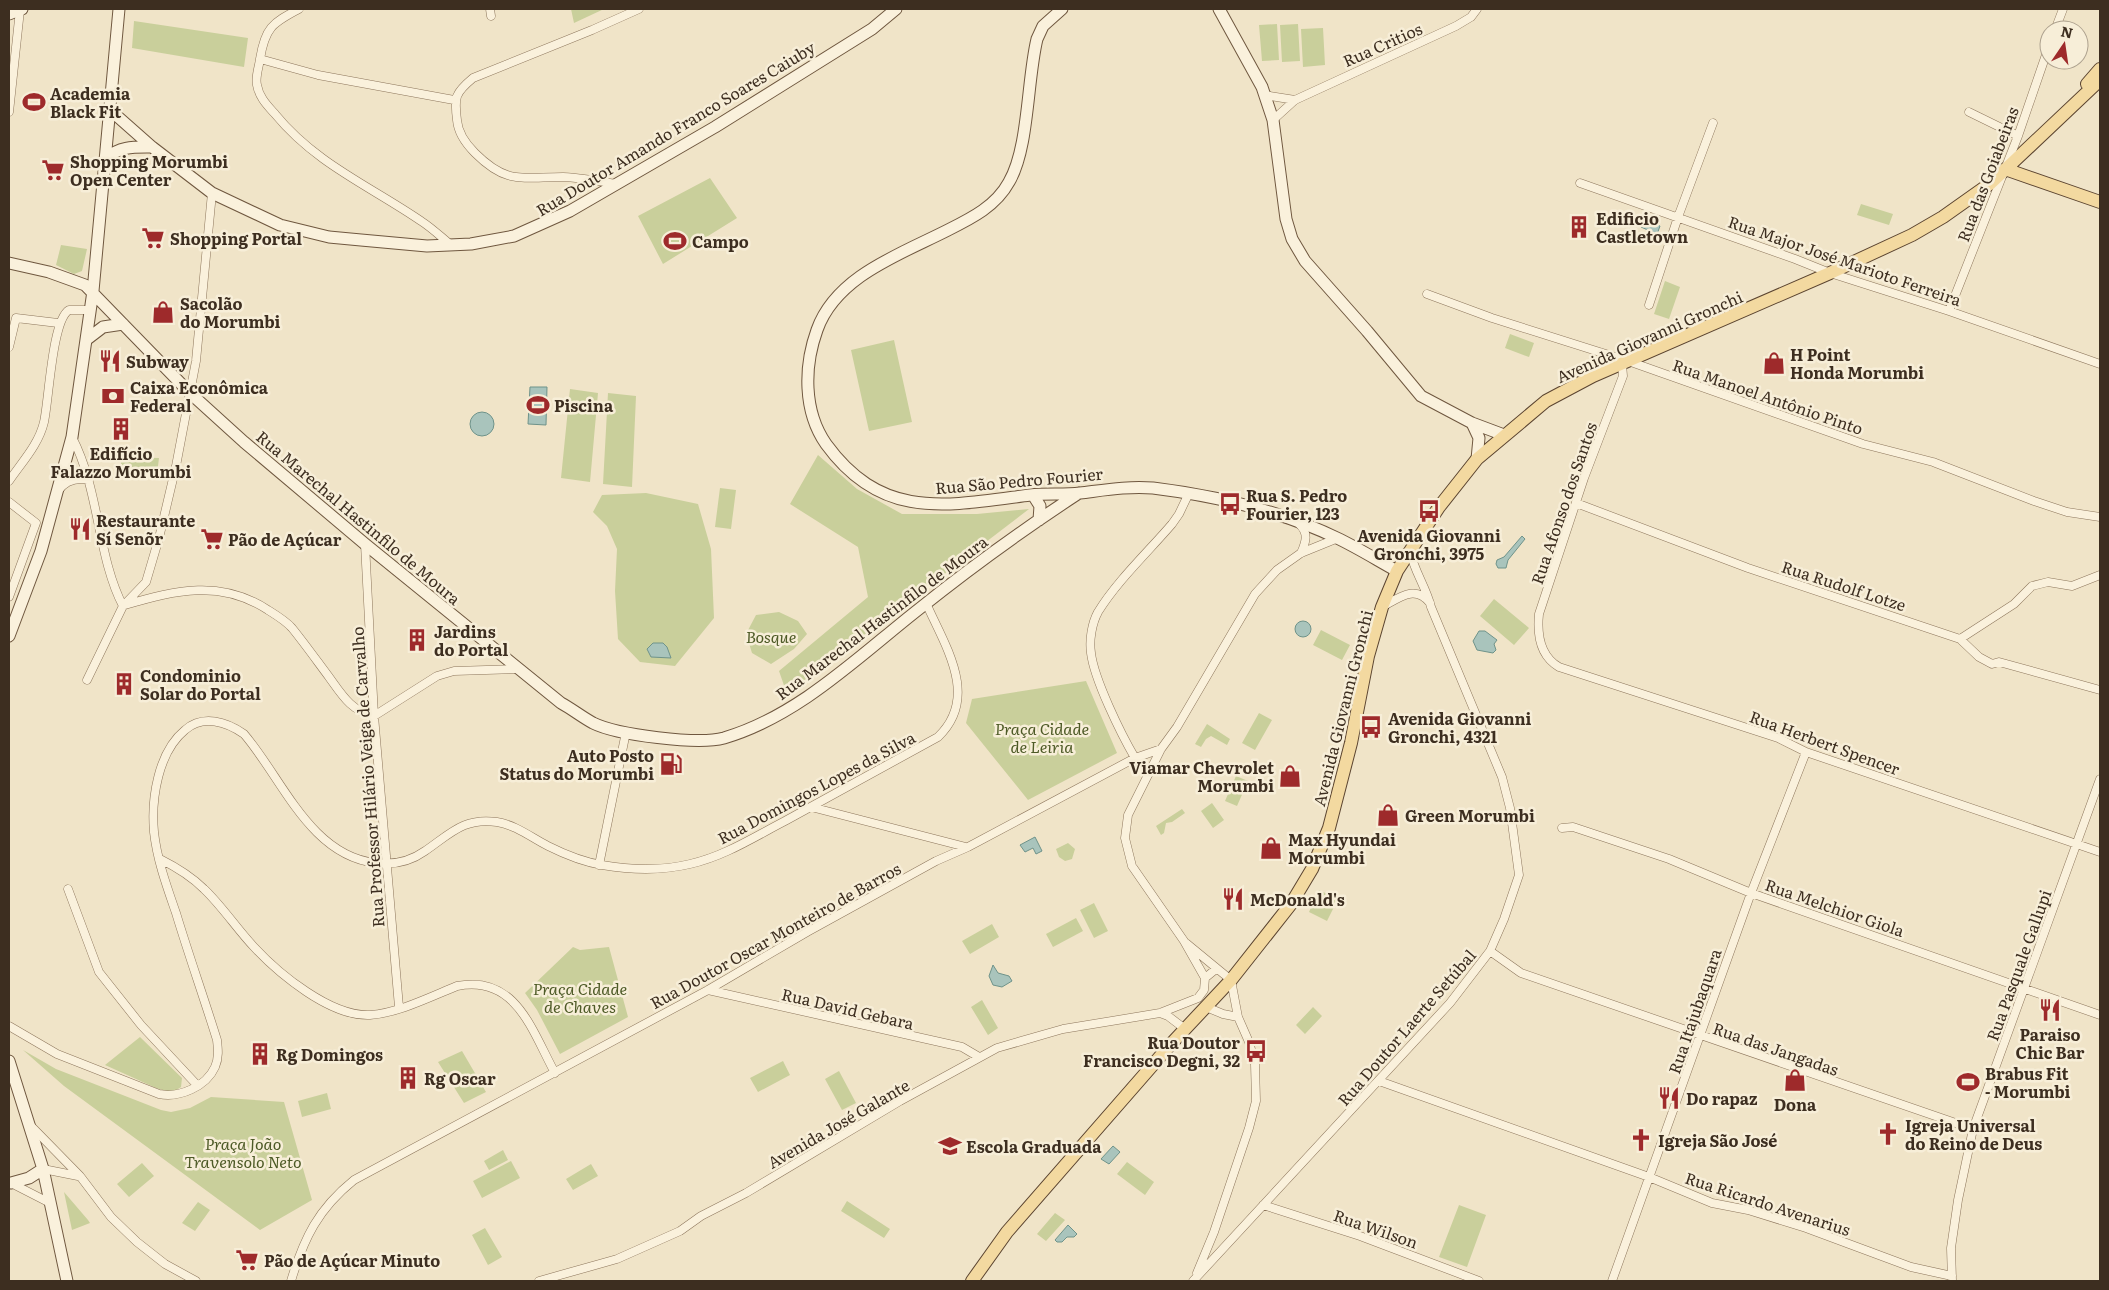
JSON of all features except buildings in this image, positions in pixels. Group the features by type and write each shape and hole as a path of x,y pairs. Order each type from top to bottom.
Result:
{"main road":[{"name":"Avenida Giovanni Gronchi","path":"2084,94 2088,82 2100,69"},
{"name":"Avenida Giovanni Gronchi","path":"972,1281 1007,1232 1185,1029 1231,980 1291,904 1312,869 1329,828 1351,744 1368,656 1382,607 1397,570 1439,507 1477,460 1546,401 1593,376 1830,274 1912,235 1943,217 1991,183 2100,80"},
{"path":"2005,169 2100,202"}],"street":[{"path":"9,636 41,551 72,437 96,268 106,158 108,109 119,9"},
{"path":"299,9 276,21 267,30 257,81 260,95 286,128 347,177 422,221 451,244"},
{"path":"616,184 562,177 523,178 495,171 469,147 461,134 454,100 461,87 473,78 592,30 638,9"},
{"name":"Rua Doutor Amando Franco Soares Caiuby","path":"108,109 152,148 212,193 280,225 301,231 371,241 427,246 492,241 530,230 570,211 715,127 872,30 896,9"},
{"name":"Rua São Pedro Fourier","path":"1062,9 1051,14 1040,32 1033,56 1016,167 1001,195 983,210 965,221 876,267 844,290 834,300 817,329 808,375 809,399 821,436 839,462 854,476 884,495 920,504 984,502 1033,495 1078,493 1114,487 1149,488 1189,493 1229,500 1293,519 1338,538 1397,570"},
{"path":"1219,9 1264,95 1273,120 1286,219 1292,239 1305,262 1421,396 1472,424 1504,435"},
{"name":"Rua Critios","path":"1273,120 1295,100 1456,26 1471,16 1477,9"},
{"path":"9,14 21,10 9,112"},
{"path":"260,59 318,75 454,100"},
{"name":"Rua das Goiabeiras","path":"1949,311 2018,136 2041,70"},
{"path":"1264,95 1295,100"},
{"path":"1969,112 2018,136"},
{"path":"1649,305 1678,218 1714,123"},
{"path":"106,158 116,150 129,147 152,148"},
{"name":"Rua Major José Marioto Ferreira","path":"1580,183 1830,274 1949,311 2100,364"},
{"path":"87,680 123,606 146,582 174,475 196,361 212,193"},
{"name":"Rua Marechal Hastinfilo de Moura","path":"9,263 76,280 93,292 190,394 365,544 561,703 594,724 626,732 702,740 722,739 759,725 828,681 926,603 1078,493"},
{"path":"96,268 107,307"},
{"name":"Rua Manoel Antônio Pinto","path":"1427,294 1492,318 1863,444 1932,462 2034,502 2067,512 2100,518"},
{"path":"9,481 39,439 44,422 58,324 69,310 90,310"},
{"path":"9,348 16,318 58,324"},
{"path":"86,340 103,326 124,324"},
{"name":"Rua Afonso dos Santos","path":"1544,652 1538,630 1539,614 1576,503 1623,376 1625,363"},
{"path":"1472,424 1479,438 1477,460"},
{"path":"72,437 89,480 112,578 123,606"},
{"path":"57,493 70,481 81,478 89,480"},
{"path":"1135,758 1118,726 1094,664 1091,653 1092,631 1098,613 1180,514 1189,493"},
{"path":"1033,495 1040,506 1039,520"},
{"path":"9,502 36,523 9,597"},
{"name":"Rua Rudolf Lotze","path":"1576,503 1748,568 1960,639 1979,657 1992,664 1999,662 2100,690"},
{"path":"1293,519 1305,530 1306,543 1301,553"},
{"path":"1206,978 1132,866 1125,838 1128,815 1161,748 1177,727 1250,600 1277,570 1301,553 1338,538"},
{"name":"Rua Professor Hilário Veiga de Carvalho","path":"365,544 374,716 399,1008"},
{"name":"Rua Doutor Laerte Setúbal","path":"1194,1281 1450,1003 1490,952 1519,875 1516,842 1502,777 1431,605 1426,588 1412,564 1410,551"},
{"path":"1960,639 2014,604 2032,586 2048,582 2072,586 2082,584 2100,575"},
{"path":"123,606 158,595 194,590 227,591 248,598 279,616 291,627 346,701 362,713 374,716 437,676 454,671 517,669"},
{"path":"1382,607 1404,594 1419,594 1431,605"},
{"name":"Rua Domingos Lopes da Silva","path":"9,1026 57,1054 170,1097 179,1095 197,1085 212,1073 218,1057 217,1040 160,859 154,832 156,794 167,754 174,740 189,726 208,721 233,726 244,734 310,825 326,840 351,856 369,862 386,864 419,855 456,827 485,821 513,826 559,852 599,864 649,869 690,864 729,851 811,807 938,737 950,724 957,704 958,682 951,659 926,603"},
{"name":"Rua Herbert Spencer","path":"1544,652 1559,667 1778,738 1806,752 2100,852"},
{"path":"599,864 626,732"},
{"name":"Rua Doutor Oscar Monteiro de Barros","path":"291,1281 316,1219 327,1203 354,1180 708,990 807,932 936,861 968,847 1135,758 1161,748"},
{"name":"Rua Itajubaquara","path":"1612,1281 1751,893 1806,752"},
{"name":"Rua Pasquale Gallupi","path":"1952,1279 1952,1248 1958,1200 1973,1129 2100,779"},
{"path":"811,807 968,847"},
{"name":"Rua Melchior Giola","path":"1562,828 1572,826 1669,859 1751,893 2100,1015"},
{"path":"160,859 180,869 206,890 260,954 317,998 353,1014 381,1014 457,986 469,984 494,987 516,1004 555,1073"},
{"path":"68,889 99,972 140,1025 197,1085"},
{"path":"1184,942 1231,980 1238,1017 1249,1042 1254,1064 1256,1101 1214,1232 1194,1281"},
{"name":"Rua das Jangadas","path":"1490,952 1521,973 1973,1129"},
{"name":"Avenida José Galante","path":"540,1281 617,1259 680,1230 701,1216 746,1193 979,1057 1008,1044 1063,1029 1160,1013 1198,998 1204,990 1206,978 1216,969"},
{"name":"Rua David Gebara","path":"708,990 962,1047 979,1057"},
{"path":"1206,1007 1223,1014 1238,1017"},
{"path":"1160,1013 1168,1016 1185,1029"},
{"path":"9,1062 43,1169 67,1281"},
{"name":"Rua Ricardo Avenarius","path":"1378,1082 1649,1177 1712,1203 1756,1212 1806,1228 1911,1267 1952,1279"},
{"path":"28,1123 80,1176 111,1217 146,1250 196,1281"},
{"path":"10,1183 28,1178 43,1169 80,1176"},
{"path":"10,1183 50,1203"},
{"name":"Rua Wilson","path":"1263,1205 1360,1236 1479,1281"},
{"path":"1452,1281 1457,1272"}],"green space":[{"path":"571,9 604,9 574,23"},
{"path":"134,21 248,38 244,67 132,48"},
{"path":"1277,24 1279,60 1262,61 1259,25"},
{"path":"1298,24 1300,61 1282,62 1280,25"},
{"path":"1323,28 1325,65 1303,67 1301,29"},
{"name":"Campo","path":"710,178 737,218 663,264 638,216"},
{"path":"1861,204 1893,214 1889,225 1857,215"},
{"path":"61,245 87,249 82,271 74,274 56,265"},
{"path":"1665,281 1680,287 1669,319 1654,314"},
{"path":"1510,334 1534,343 1529,357 1505,348"},
{"path":"894,340 912,422 869,431 851,350"},
{"path":"570,389 598,393 590,482 561,478"},
{"path":"608,393 636,396 632,487 603,484"},
{"path":"818,455 857,489 902,514 977,514 1029,509 787,694 779,671 868,597 858,547 790,504"},
{"path":"121,457 159,458 157,474 121,473"},
{"path":"720,488 736,490 731,529 715,527"},
{"path":"646,493 698,504 711,549 714,618 675,666 640,662 618,639 615,591 617,549 607,526 593,512 602,495"},
{"path":"1494,599 1529,628 1514,645 1480,616"},
{"name":"Bosque","path":"779,612 798,621 807,634 794,649 771,664 752,653 746,634 756,615"},
{"path":"1321,630 1350,645 1342,660 1313,645"},
{"name":"Praça Cidade de Leiria","path":"1086,681 1117,753 1028,800 966,723 972,699"},
{"path":"1259,713 1272,720 1255,750 1242,743"},
{"path":"1207,724 1230,739 1227,745 1211,736 1206,739 1201,747 1195,744"},
{"path":"1236,776 1248,781 1237,806 1225,801"},
{"path":"1212,803 1224,820 1213,828 1201,811"},
{"path":"1182,809 1185,813 1172,822 1166,823 1164,833 1161,835 1156,826"},
{"path":"1068,843 1075,849 1072,859 1065,861 1059,857 1056,849"},
{"path":"1319,890 1338,899 1327,921 1309,912"},
{"path":"1094,903 1108,931 1094,938 1080,910"},
{"path":"1076,918 1083,931 1053,947 1046,934"},
{"path":"992,924 999,937 970,954 962,941"},
{"name":"Praça Cidade de Chaves","path":"573,947 580,950 609,947 628,1017 560,1054 537,1010 525,993"},
{"path":"982,1000 998,1028 988,1035 971,1007"},
{"path":"1313,1007 1322,1016 1305,1034 1296,1025"},
{"path":"140,1037 182,1078 181,1087 172,1093 156,1088 105,1065"},
{"name":"Praça João Travensolo Neto","path":"23,1050 56,1069 161,1110 171,1112 190,1108 211,1097 284,1102 312,1200 260,1230 64,1086"},
{"path":"462,1051 486,1092 464,1103 438,1062"},
{"path":"783,1061 790,1075 758,1092 750,1078"},
{"path":"839,1071 856,1103 842,1110 825,1079"},
{"path":"327,1093 331,1109 302,1117 298,1101"},
{"path":"503,1150 508,1160 489,1170 484,1161"},
{"path":"511,1161 520,1178 482,1198 473,1181"},
{"path":"1127,1162 1154,1182 1145,1195 1117,1174"},
{"path":"142,1163 154,1176 129,1197 117,1184"},
{"path":"591,1164 598,1176 573,1190 566,1179"},
{"path":"64,1192 88,1220 90,1223 72,1230"},
{"path":"847,1201 890,1229 884,1238 841,1211"},
{"path":"198,1202 210,1210 195,1231 182,1223"},
{"path":"1459,1205 1486,1215 1467,1267 1439,1257"},
{"path":"1055,1213 1065,1220 1046,1241 1037,1234"},
{"path":"485,1228 502,1257 488,1265 472,1235"}],"water":[{"path":"1644,220 1660,226 1655,240 1648,237 1650,231 1641,227"},
{"name":"Piscina","path":"530,387 547,387 546,425 528,424"},
{"path":"482,412 490,416 494,424 490,432 482,436 474,432 470,424 474,416"},
{"path":"1522,536 1525,539 1508,560 1506,568 1498,568 1497,560 1504,557"},
{"path":"1300,621 1306,621 1311,626 1309,635 1300,637 1295,632 1295,626"},
{"path":"1479,631 1485,631 1497,640 1494,644 1496,650 1493,653 1477,650 1473,641"},
{"path":"653,643 663,643 667,647 671,658 651,657 647,649"},
{"path":"1035,837 1042,851 1036,854 1033,848 1025,852 1020,845"},
{"path":"993,965 998,973 1009,976 1012,981 1002,987 993,985 989,976"},
{"path":"1113,1146 1120,1152 1109,1164 1101,1159"},
{"path":"1068,1225 1077,1234 1074,1237 1067,1237 1062,1242 1057,1242 1055,1240"}],"place":[{"name":"Academia Black Fit","path":"34,102"},
{"name":"Shopping Morumbi Open Center","path":"53,170"},
{"name":"Edificio Castletown","path":"1579,227"},
{"name":"Shopping Portal","path":"153,238"},
{"name":"Campo","path":"675,241"},
{"name":"Sacolão do Morumbi","path":"163,312"},
{"name":"Subway","path":"110,361"},
{"name":"H Point Honda Morumbi","path":"1774,363"},
{"name":"Caixa Econômica Federal","path":"113,396"},
{"name":"Piscina","path":"538,405"},
{"name":"Edifício Falazzo Morumbi","path":"121,429"},
{"name":"Rua S. Pedro Fourier, 123","path":"1230,504"},
{"name":"Avenida Giovanni Gronchi, 3975","path":"1429,511"},
{"name":"Restaurante Sí Senõr","path":"80,529"},
{"name":"Pão de Açúcar","path":"212,539"},
{"name":"Jardins do Portal","path":"417,640"},
{"name":"Condominio Solar do Portal","path":"124,684"},
{"name":"Avenida Giovanni Gronchi, 4321","path":"1371,727"},
{"name":"Auto Posto Status do Morumbi","path":"671,764"},
{"name":"Viamar Chevrolet Morumbi","path":"1290,776"},
{"name":"Green Morumbi","path":"1388,815"},
{"name":"Max Hyundai Morumbi","path":"1271,848"},
{"name":"McDonald's","path":"1233,899"},
{"name":"Paraiso Chic Bar","path":"2050,1010"},
{"name":"Rua Doutor Francisco Degni, 32","path":"1256,1051"},
{"name":"Rg Domingos","path":"260,1054"},
{"name":"Rg Oscar","path":"408,1078"},
{"name":"Dona","path":"1795,1080"},
{"name":"Brabus Fit - Morumbi","path":"1968,1082"},
{"name":"Do rapaz","path":"1669,1098"},
{"name":"Igreja Universal do Reino de Deus","path":"1888,1134"},
{"name":"Igreja São José","path":"1641,1140"},
{"name":"Escola Graduada","path":"950,1146"},
{"name":"Pão de Açúcar Minuto","path":"247,1260"}]}
